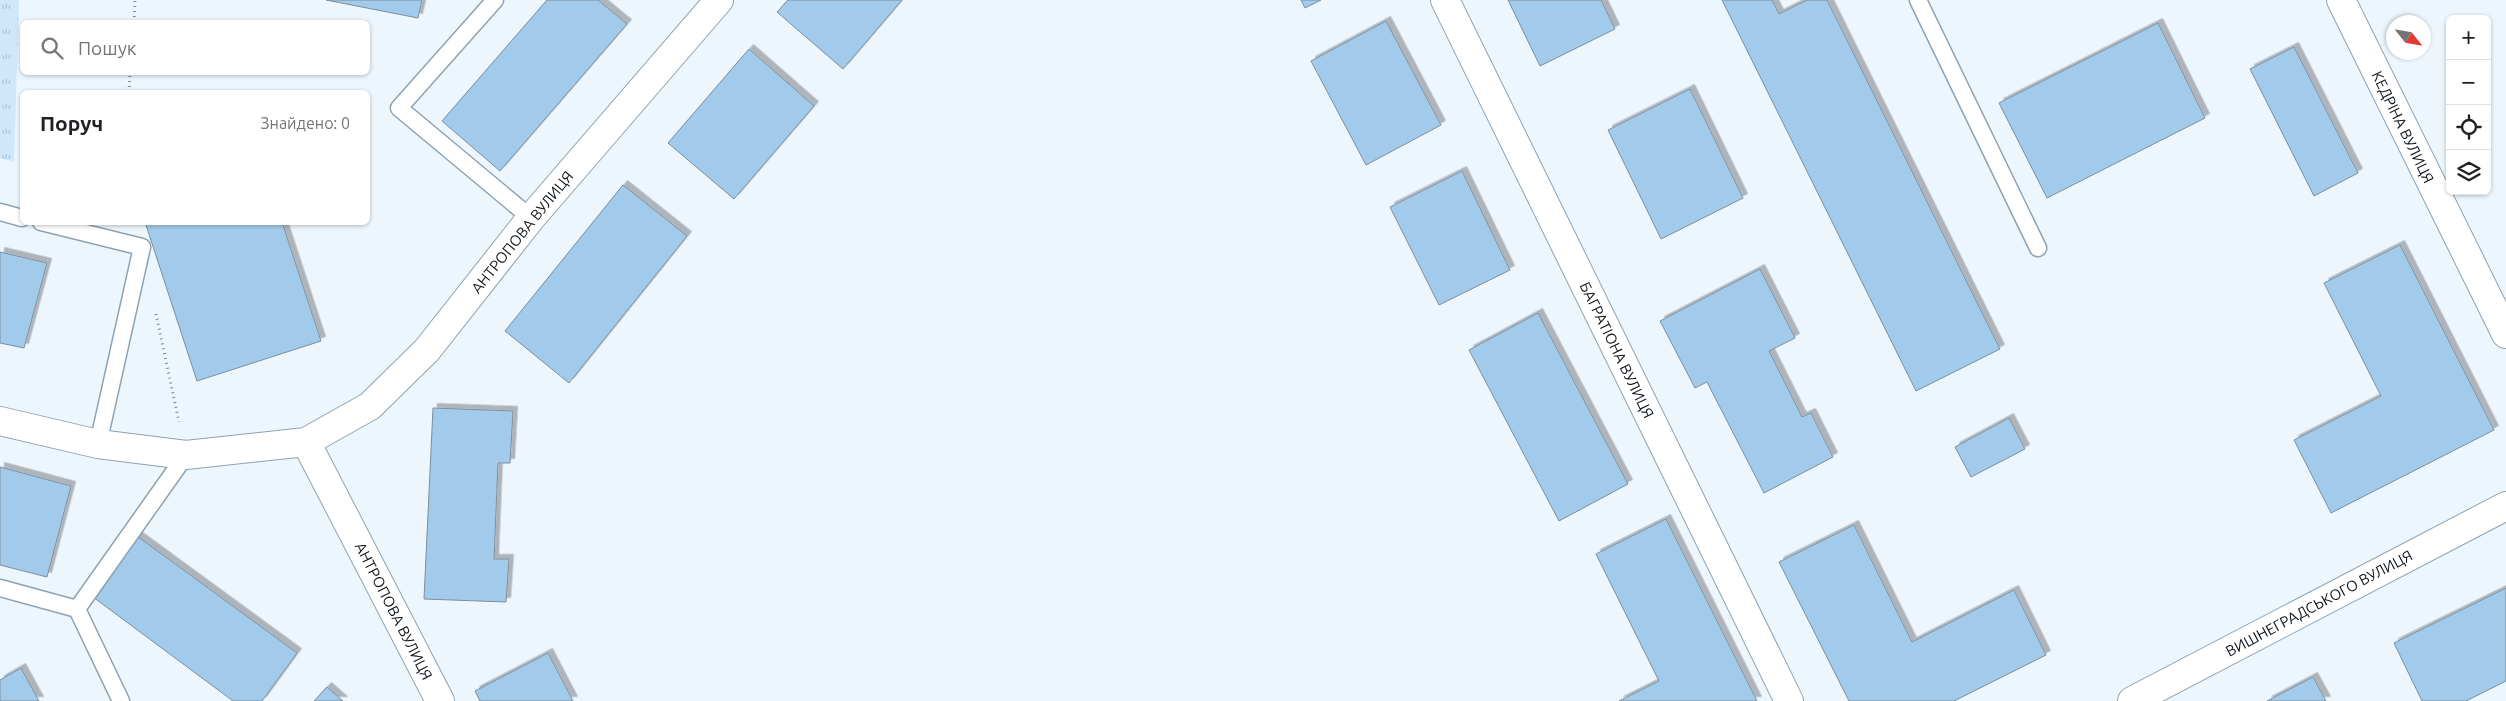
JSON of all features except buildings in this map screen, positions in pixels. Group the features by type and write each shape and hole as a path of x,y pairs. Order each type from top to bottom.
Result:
{"street":[{"name":"АНТРОПОВА ВУЛИЦЯ","path":"0,421 98,444 186,455 306,442 370,406 427,350 531,218 719,0"},
{"name":"БАГРАТІОНА ВУЛИЦЯ","path":"1445,0 1789,701"},
{"name":"КЕДРІНА ВУЛИЦЯ","path":"2341,0 2506,334"},
{"name":"АНТРОПОВА ВУЛИЦЯ","path":"306,442 440,701"},
{"name":"ВИШНЕГРАДСЬКОГО ВУЛИЦЯ","path":"2132,701 2506,506"}],"lane":[{"path":"494,0 399,108 531,218"},
{"path":"1918,0 2038,248"},
{"path":"0,212 20,217"},
{"path":"53,225 142,247 98,444"},
{"path":"77,610 186,455"},
{"path":"0,588 77,610 121,701"}],"path":[{"path":"134,20 135,0"},
{"path":"129,90 130,75"},
{"path":"156,313 186,455"}],"green space":[{"path":"0,0 19,0 14,162 0,158"}]}
